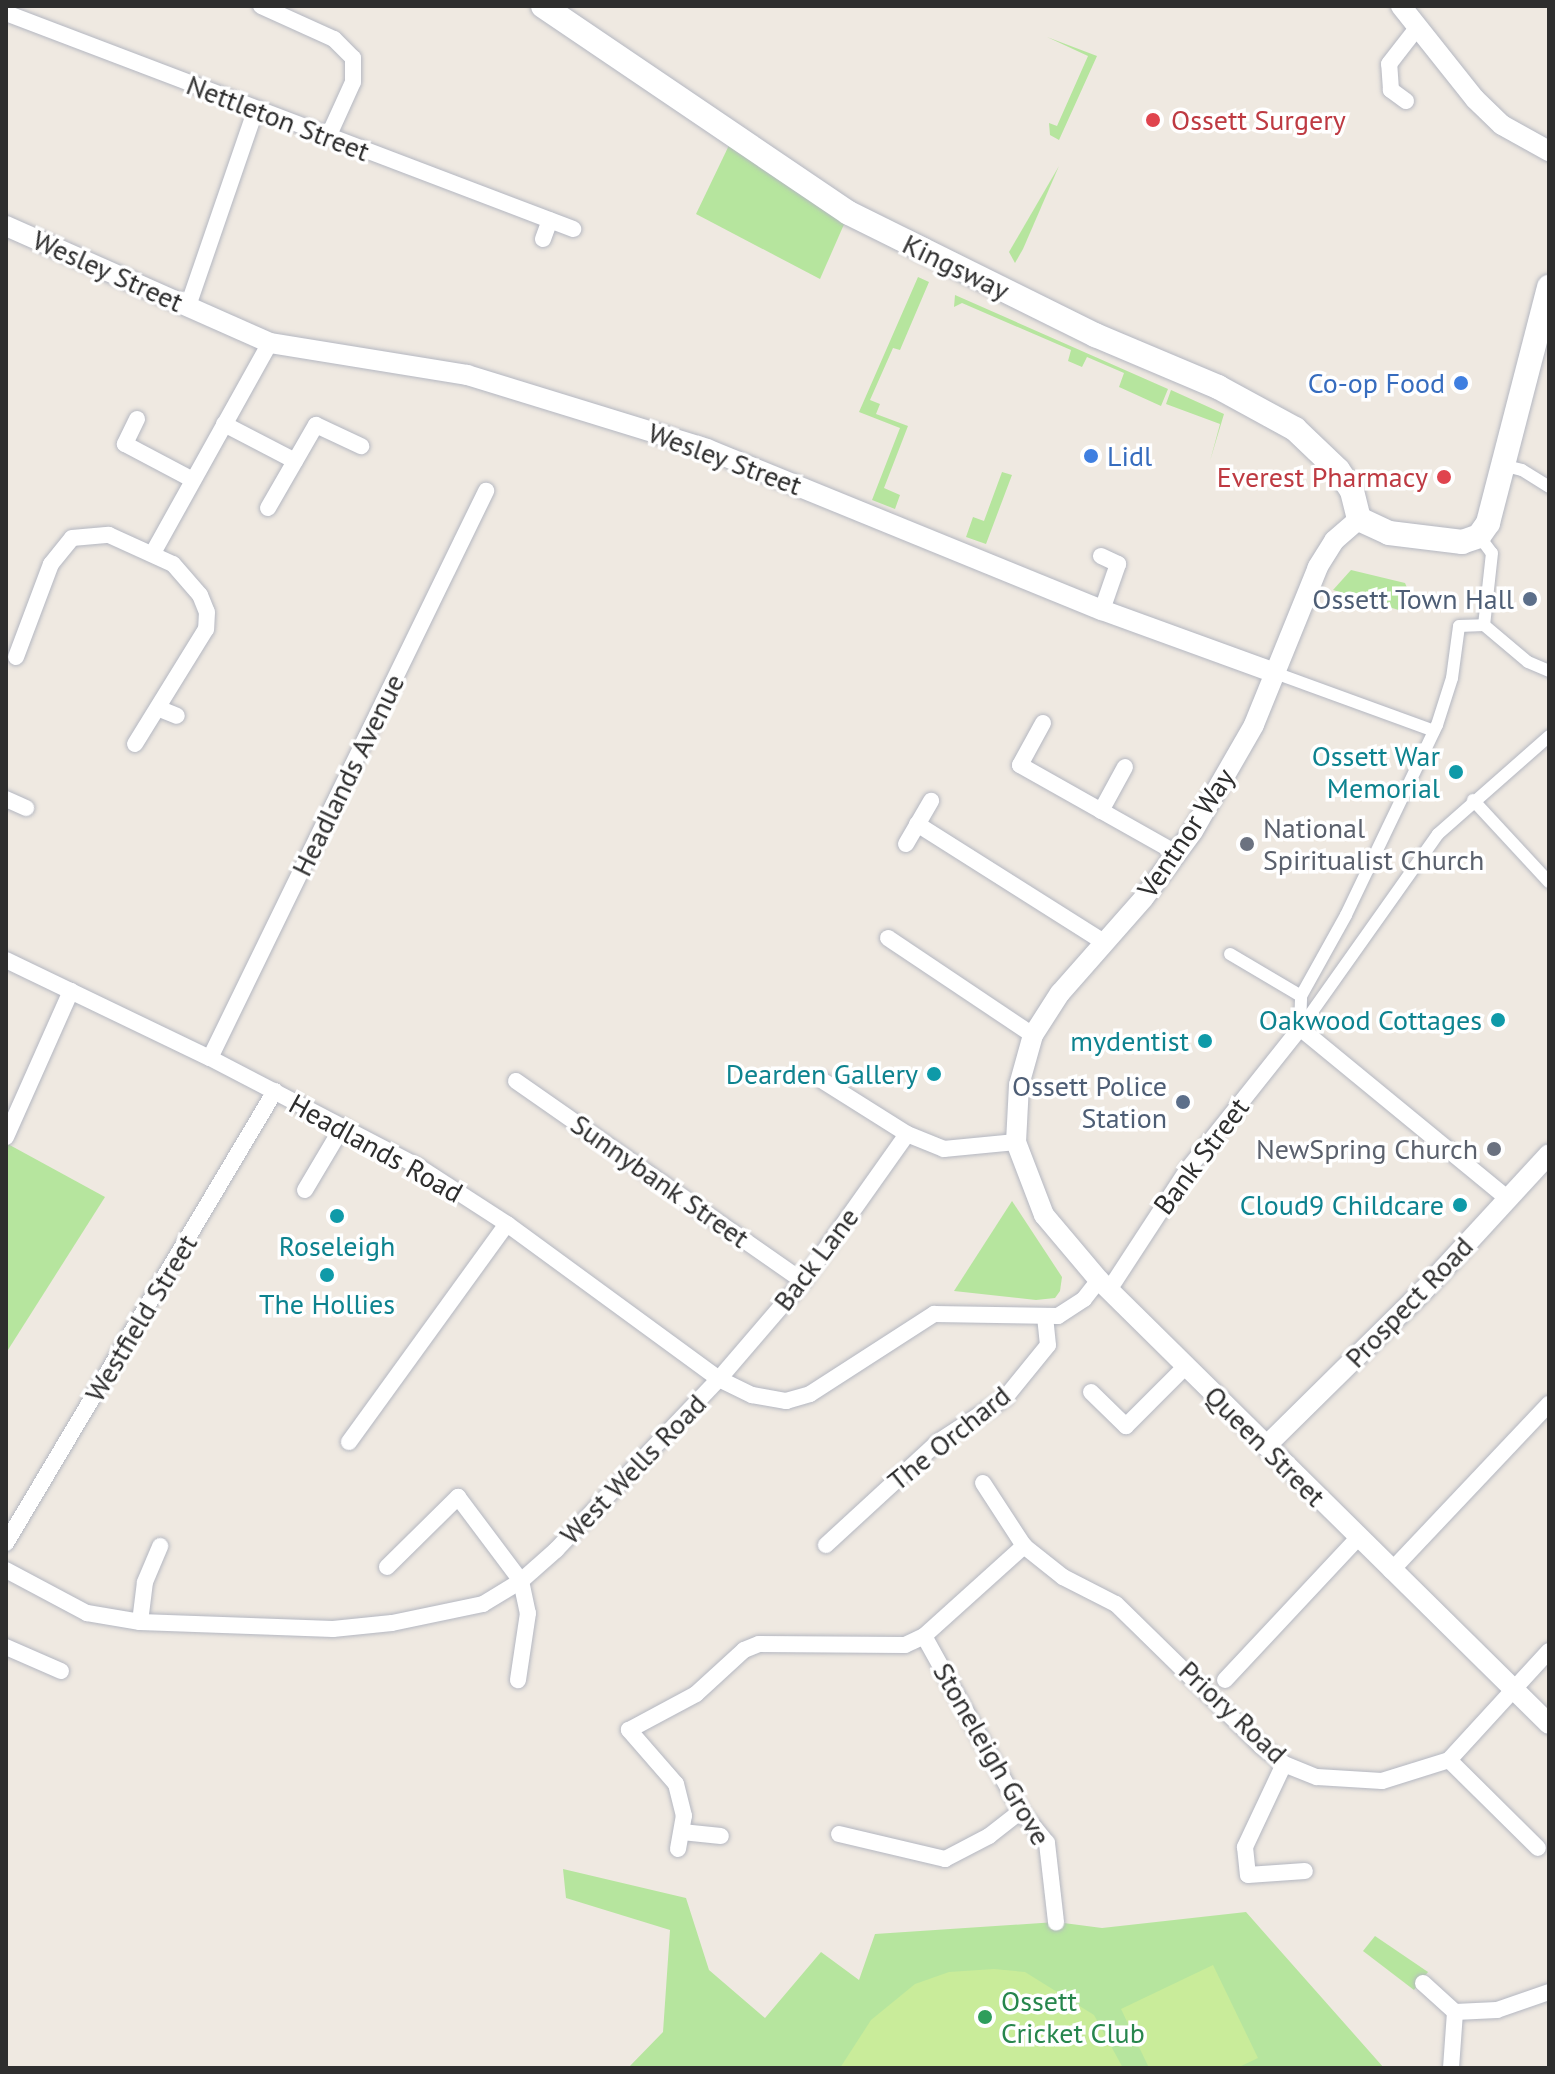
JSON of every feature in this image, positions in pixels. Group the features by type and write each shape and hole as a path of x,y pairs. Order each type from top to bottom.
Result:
{"main road":[{"name":"Kingsway","path":"543,6 849,213 1085,330 1218,387 1295,429 1338,470 1352,491 1359,519"},
{"path":"1359,519 1389,533 1442,542 1479,536 1496,505 1549,287"}],"street":[{"path":"261,6 334,39 353,58 353,82 328,137"},
{"path":"1401,6 1502,125 1549,151"},
{"name":"Nettleton Street","path":"6,13 255,111 573,229"},
{"path":"1406,101 1391,90 1389,64 1417,28"},
{"path":"188,306 255,111"},
{"path":"543,239 550,220"},
{"name":"Wesley Street","path":"6,226 270,343 467,375 707,449 1102,610 1434,731"},
{"path":"154,551 270,343"},
{"path":"137,419 125,444 193,480"},
{"path":"224,424 295,461"},
{"path":"268,508 316,425 361,446"},
{"path":"1506,466 1522,470 1549,487"},
{"name":"Headlands Avenue","path":"210,1058 486,491"},
{"name":"Ventnor Way","path":"1016,1142 1019,1085 1033,1035 1060,993 1178,854 1254,725 1318,567 1334,541 1359,519"},
{"path":"16,657 51,564 72,538 109,535 154,551 189,578 207,612 206,629 160,709 135,744"},
{"path":"1479,536 1492,553 1484,625"},
{"path":"1101,556 1118,564 1102,610"},
{"path":"1508,1199 1300,1028 1301,996 1410,785 1434,731 1452,678 1459,626 1484,625 1528,662 1549,671"},
{"path":"6,626 23,634"},
{"path":"160,709 177,716"},
{"path":"1043,723 1020,765 1178,854"},
{"name":"Bank Street","path":"1104,1285 1188,1169 1300,1028 1406,873 1473,800 1549,736"},
{"path":"1101,811 1125,767"},
{"path":"6,799 26,808"},
{"path":"1473,800 1549,882"},
{"path":"906,844 931,801"},
{"path":"917,824 1105,943"},
{"path":"888,938 1033,1035"},
{"path":"1230,954 1301,996"},
{"name":"Headlands Road","path":"6,960 343,1126 507,1224 719,1379"},
{"path":"6,1137 71,991"},
{"name":"Sunnybank Street","path":"516,1081 803,1281"},
{"path":"823,1081 907,1134 944,1149 1016,1142"},
{"name":"Westfield Street","path":"6,1543 275,1091"},
{"path":"305,1190 343,1126"},
{"name":"Back Lane","path":"719,1379 803,1281 907,1134"},
{"name":"Queen Street","path":"1016,1142 1044,1215 1104,1285 1391,1571 1516,1686 1549,1724"},
{"name":"Prospect Road","path":"1266,1446 1549,1154"},
{"path":"349,1442 507,1224"},
{"name":"West Wells Road","path":"6,1570 87,1613 140,1622 293,1629 392,1623 462,1611 521,1581 620,1488 719,1379 752,1395 786,1401 810,1394 934,1314 1045,1318 1072,1308 1104,1285"},
{"name":"The Orchard","path":"826,1545 938,1442 1005,1398 1048,1345 1045,1318"},
{"path":"1091,1392 1126,1426 1186,1366"},
{"path":"1391,1571 1549,1404"},
{"name":"Priory Road","path":"983,1483 1024,1546 1063,1577 1116,1604 1284,1764 1349,1782 1414,1774 1449,1760 1549,1651"},
{"path":"387,1567 458,1497 521,1581 528,1613 518,1680"},
{"path":"1225,1680 1358,1538"},
{"path":"140,1622 145,1582 160,1546"},
{"path":"721,1836 680,1840 676,1784 629,1730 696,1694 744,1650 759,1644 905,1645 924,1636 1024,1546"},
{"name":"Stoneleigh Grove","path":"924,1636 1021,1811 1047,1843 1056,1922"},
{"path":"6,1647 61,1671"},
{"path":"1449,1760 1538,1848"},
{"path":"1284,1764 1245,1847 1248,1875 1305,1871"},
{"path":"839,1834 877,1834 945,1859 981,1841 1021,1811"},
{"path":"1423,1983 1455,2012 1497,2010 1549,1992"},
{"path":"1454,2065 1455,2012"}],"green space":[{"path":"1047,37 1097,56 1059,140 1050,135 1049,123 1057,126 1088,56"},
{"path":"733,137 849,213 820,279 696,214"},
{"path":"1059,166 1023,249 1015,263 1009,252"},
{"path":"918,277 929,282 900,350 893,348 870,400 880,404 876,414 908,426 884,488 900,495 895,509 872,500 900,428 859,412"},
{"path":"955,295 1168,389 1161,406 1119,387 1124,373 1087,357 1082,367 1068,361 1071,350 962,303 954,307"},
{"path":"1171,390 1224,414 1210,461 1220,424 1166,404"},
{"path":"1002,472 1012,475 986,544 966,537 973,517 984,521"},
{"path":"1351,570 1405,583 1408,590 1402,611 1333,590"},
{"path":"6,1143 105,1197 6,1353"},
{"path":"1012,1201 1062,1277 1060,1291 1055,1298 1036,1300 954,1291"},
{"path":"563,1869 686,1898 709,1970 765,2018 821,1952 859,1980 875,1934 1056,1922 1102,1928 1246,1912 1384,2068 628,2068 663,2032 670,1930 566,1898"},
{"path":"1375,1936 1428,1972 1414,1990 1363,1951"},
{"path":"1213,1965 1258,2058 1237,2068 1149,2068 1121,2009"},
{"name":"Ossett Cricket Club","path":"994,1969 1025,1972 1094,2015 1123,2068 840,2068 871,2020 915,1984 949,1972"}],"place":[{"name":"Ossett Surgery","path":"1153,120"},
{"name":"Co-op Food","path":"1461,383"},
{"name":"Lidl","path":"1091,456"},
{"name":"Everest Pharmacy","path":"1444,477"},
{"name":"Ossett Town Hall","path":"1530,599"},
{"name":"Ossett War Memorial","path":"1456,772"},
{"name":"National Spiritualist Church","path":"1247,844"},
{"name":"Oakwood Cottages","path":"1498,1020"},
{"name":"mydentist","path":"1205,1041"},
{"name":"Dearden Gallery","path":"934,1074"},
{"name":"Ossett Police Station","path":"1183,1102"},
{"name":"NewSpring Church","path":"1494,1149"},
{"name":"Cloud9 Childcare","path":"1460,1205"},
{"name":"Roseleigh","path":"337,1216"},
{"name":"The Hollies","path":"327,1275"},
{"name":"Ossett Cricket Club","path":"985,2017"}]}
